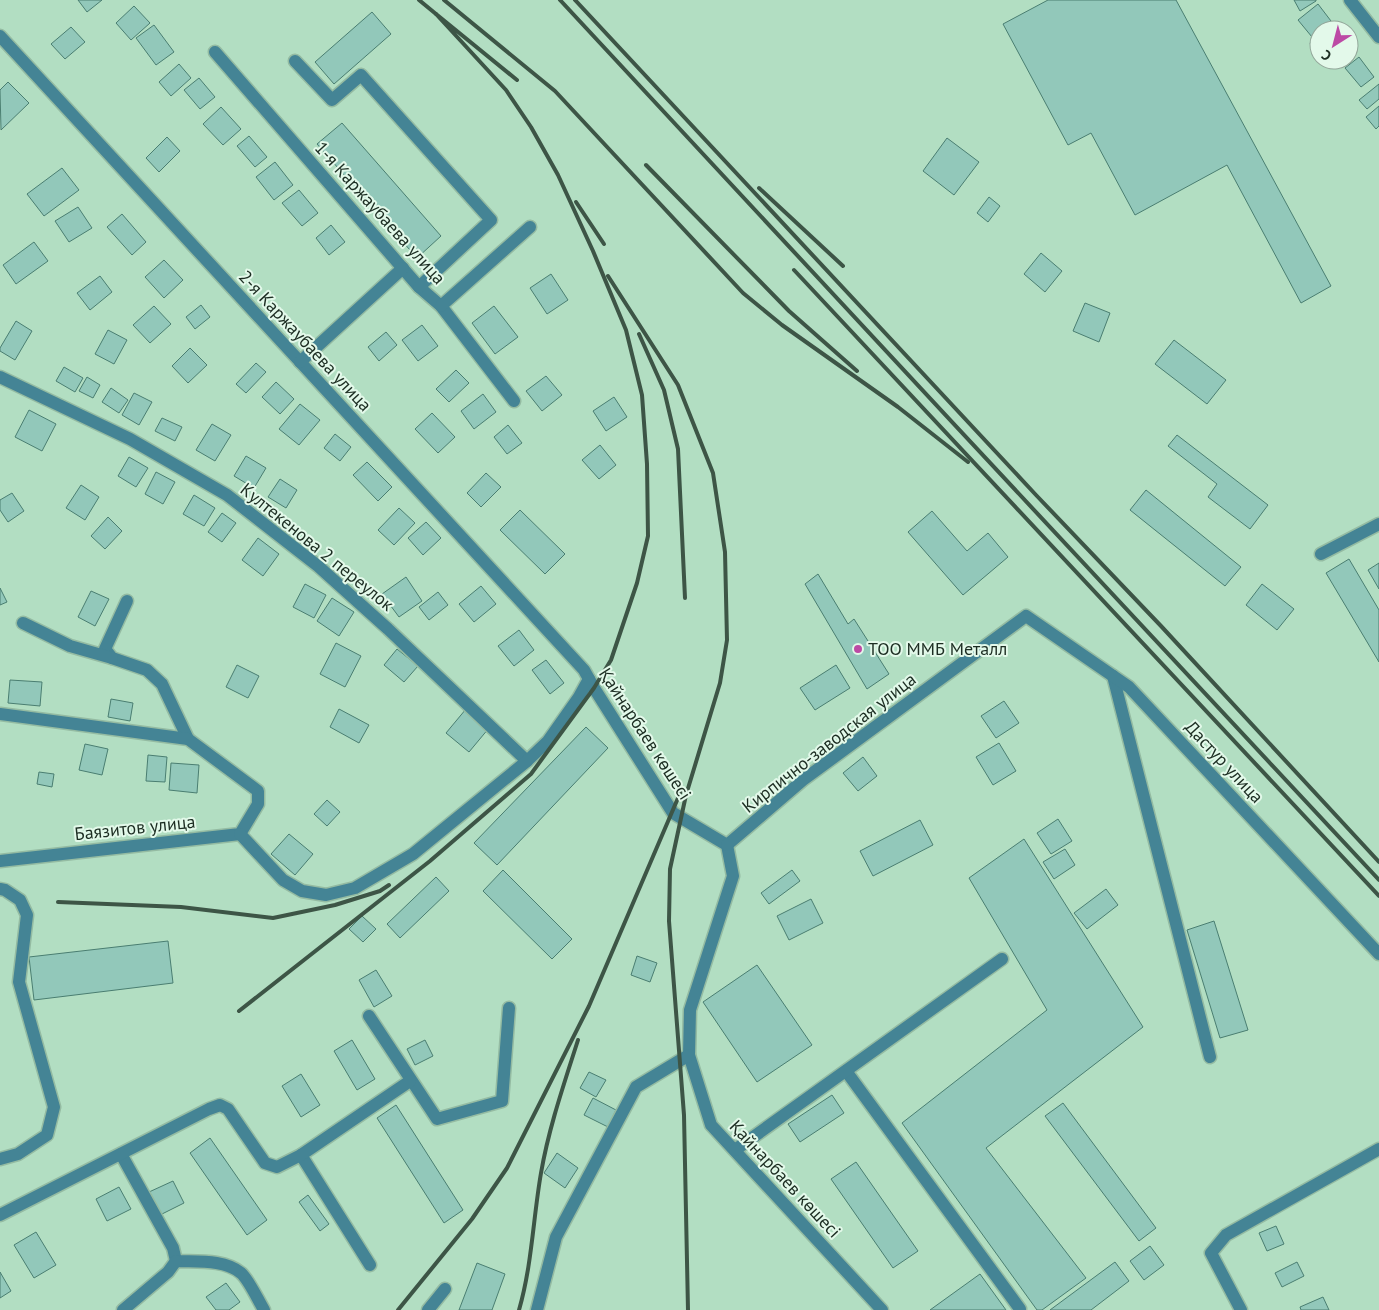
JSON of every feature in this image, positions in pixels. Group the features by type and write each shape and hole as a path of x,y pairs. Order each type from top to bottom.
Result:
{"street":[{"path":"1350,0 1379,37"},
{"name":"2-я Каржаубаева улица","path":"0,36 587,675"},
{"name":"1-я Каржаубаева улица","path":"215,52 402,268 419,287 441,306 514,400"},
{"path":"295,61 332,100 361,75 491,220 419,287"},
{"path":"441,306 530,227"},
{"path":"300,362 402,268"},
{"name":"Култекенова 2 переулок","path":"0,377 130,439 227,496 318,566 388,629 527,761"},
{"path":"1321,554 1379,524"},
{"path":"112,658 105,648 128,601"},
{"name":"Дастур улица","path":"1026,616 1129,687 1379,954"},
{"name":"Кирпично-заводская улица","path":"727,845 803,780 1026,616"},
{"path":"24,623 70,646 147,670 162,684 188,739 258,791 258,804 240,834 283,880 302,891 326,895 355,888 413,854 527,761 548,741 579,697 587,675"},
{"name":"Қайнарбаев көшесі","path":"587,675 672,813 727,845 733,876 690,1010 689,1055 711,1124 882,1310"},
{"path":"1113,676 1210,1057"},
{"path":"0,714 188,739"},
{"name":"Баязитов улица","path":"0,861 240,834"},
{"path":"0,889 20,900 27,915 19,982 54,1107 47,1135 18,1154 0,1159"},
{"path":"735,1150 1002,959"},
{"path":"369,1016 410,1081 437,1119 502,1100 509,1008"},
{"path":"537,1310 556,1238 636,1087 689,1055"},
{"path":"846,1071 1020,1309"},
{"path":"0,1215 220,1105 228,1109 266,1163 277,1167 301,1154 410,1081"},
{"path":"1241,1310 1210,1253 1226,1235 1379,1148"},
{"path":"121,1154 173,1248 176,1261 168,1272 123,1310"},
{"path":"301,1154 370,1265"},
{"path":"176,1261 211,1262 228,1265 242,1274 264,1310"},
{"path":"428,1310 445,1289"}],"building":[{"path":"78,0 102,0 87,12"},
{"path":"1048,0 1176,0 1331,286 1301,303 1227,165 1135,215 1091,133 1068,145 1003,24"},
{"path":"1294,0 1316,0 1316,1 1300,11"},
{"path":"1318,4 1330,20 1309,20 1309,33 1298,20"},
{"path":"134,6 150,23 131,40 116,23"},
{"path":"372,12 391,34 334,84 315,62"},
{"path":"154,25 174,52 156,65 136,38"},
{"path":"71,27 85,42 65,59 51,44"},
{"path":"1359,57 1374,77 1361,87 1347,70 1359,70"},
{"path":"179,64 191,78 171,96 159,82"},
{"path":"199,78 215,97 200,109 184,90"},
{"path":"8,82 29,103 1,130 0,90"},
{"path":"1379,84 1379,99 1367,109 1359,100"},
{"path":"1379,106 1379,126 1376,129 1366,117"},
{"path":"221,107 241,129 223,145 203,124"},
{"path":"342,123 441,236 417,258 317,144"},
{"path":"249,136 267,157 255,167 237,146"},
{"path":"167,137 180,151 159,172 146,158"},
{"path":"947,138 979,162 954,195 923,171"},
{"path":"275,162 293,185 274,200 256,177"},
{"path":"62,168 79,190 44,216 27,194"},
{"path":"299,190 318,213 302,226 282,203"},
{"path":"989,197 1000,206 988,222 977,213"},
{"path":"78,207 92,228 69,242 55,221"},
{"path":"122,214 146,242 132,255 107,227"},
{"path":"331,225 345,242 329,255 316,238"},
{"path":"34,242 48,261 16,284 3,265"},
{"path":"1041,253 1062,271 1045,292 1024,274"},
{"path":"164,260 183,280 164,298 145,277"},
{"path":"551,274 568,300 547,314 530,288"},
{"path":"100,276 112,292 90,310 77,293"},
{"path":"1085,303 1110,313 1099,342 1073,331"},
{"path":"201,305 210,317 195,329 186,317"},
{"path":"154,306 171,324 150,343 133,325"},
{"path":"494,306 518,337 495,354 472,323"},
{"path":"16,321 32,331 15,360 0,351 0,348"},
{"path":"422,325 438,346 418,361 402,340"},
{"path":"108,330 127,340 114,364 95,354"},
{"path":"386,332 397,345 379,361 368,347"},
{"path":"1174,340 1226,380 1207,404 1155,364"},
{"path":"190,348 207,365 188,383 172,366"},
{"path":"256,363 266,372 246,393 236,384"},
{"path":"64,367 83,378 75,392 56,381"},
{"path":"456,370 469,383 449,402 436,389"},
{"path":"546,376 562,395 542,411 526,391"},
{"path":"87,377 100,385 93,398 79,391"},
{"path":"276,382 294,399 280,414 262,397"},
{"path":"111,388 128,400 119,413 102,402"},
{"path":"134,393 152,402 139,425 122,415"},
{"path":"483,394 496,412 474,429 461,411"},
{"path":"614,397 627,417 606,431 593,411"},
{"path":"300,404 320,420 299,445 279,429"},
{"path":"29,410 56,424 42,451 15,437"},
{"path":"432,413 455,437 438,453 415,429"},
{"path":"162,418 182,427 175,441 155,431"},
{"path":"212,424 231,435 215,461 196,450"},
{"path":"508,425 522,443 507,454 494,437"},
{"path":"335,434 351,447 340,461 324,448"},
{"path":"1177,435 1268,505 1250,529 1208,497 1217,484 1168,446"},
{"path":"600,445 616,465 599,479 582,460"},
{"path":"246,456 266,468 254,488 234,476"},
{"path":"129,457 148,468 136,487 118,476"},
{"path":"367,462 392,487 378,501 353,475"},
{"path":"156,472 175,482 163,504 145,494"},
{"path":"486,473 501,487 481,507 467,493"},
{"path":"280,479 297,490 286,508 268,497"},
{"path":"81,485 99,497 85,520 66,508"},
{"path":"1146,490 1241,567 1225,586 1130,510"},
{"path":"12,493 24,511 8,522 0,510 0,500"},
{"path":"194,495 215,508 204,526 183,514"},
{"path":"399,508 415,523 394,545 378,530"},
{"path":"520,510 565,554 545,574 500,530"},
{"path":"932,511 967,551 988,533 1008,557 963,595 908,532"},
{"path":"222,513 236,523 222,542 208,532"},
{"path":"108,517 122,531 105,549 91,536"},
{"path":"426,522 441,538 423,555 408,538"},
{"path":"258,538 279,554 263,576 242,560"},
{"path":"1349,559 1379,610 1379,662 1326,573"},
{"path":"1379,563 1379,589 1368,570"},
{"name":"ТОО ММБ Металл","path":"818,574 848,624 854,619 889,674 867,689 805,584"},
{"path":"406,577 422,601 399,617 382,594"},
{"path":"305,584 326,595 314,618 293,607"},
{"path":"1262,584 1294,609 1277,630 1246,605"},
{"path":"481,586 496,604 474,622 459,604"},
{"path":"0,588 7,602 0,605"},
{"path":"91,591 109,599 95,626 78,617"},
{"path":"438,592 448,605 429,620 419,607"},
{"path":"332,598 354,612 339,636 317,621"},
{"path":"519,630 534,650 514,666 498,646"},
{"path":"336,643 361,656 345,687 320,674"},
{"path":"397,649 418,666 404,682 384,665"},
{"path":"546,660 564,683 550,694 532,670"},
{"path":"237,665 259,676 248,698 226,687"},
{"path":"836,665 850,688 815,710 800,688"},
{"path":"10,680 42,682 40,706 8,703"},
{"path":"111,699 133,703 130,721 108,717"},
{"path":"1004,701 1019,723 996,738 981,716"},
{"path":"339,709 369,725 359,743 330,727"},
{"path":"466,709 489,728 469,752 446,733"},
{"path":"586,727 608,748 497,865 474,843"},
{"path":"999,743 1016,771 993,785 976,757"},
{"path":"85,744 108,749 102,775 79,770"},
{"path":"148,755 167,757 165,782 146,781"},
{"path":"863,757 877,776 858,791 843,773"},
{"path":"171,763 199,765 197,793 169,790"},
{"path":"39,772 54,774 52,787 37,784"},
{"path":"327,800 340,812 327,826 314,814"},
{"path":"1058,819 1072,841 1051,854 1037,833"},
{"path":"920,820 933,845 873,876 860,851"},
{"path":"289,834 313,854 295,875 271,854"},
{"path":"1024,839 1143,1027 986,1148 1086,1278 1042,1310 1037,1310 902,1123 1047,1010 969,878"},
{"path":"1065,849 1075,865 1054,879 1043,862"},
{"path":"503,870 572,939 552,959 483,891"},
{"path":"792,870 800,881 769,904 761,893"},
{"path":"436,877 449,891 400,938 387,924"},
{"path":"1106,889 1118,905 1087,929 1074,913"},
{"path":"811,899 823,923 789,940 777,916"},
{"path":"362,916 376,929 363,942 349,929"},
{"path":"1214,921 1248,1030 1220,1038 1187,930"},
{"path":"168,941 173,983 34,1000 29,957"},
{"path":"637,956 657,963 650,982 631,975"},
{"path":"757,965 812,1045 757,1082 703,1002"},
{"path":"376,970 392,996 374,1007 359,980"},
{"path":"352,1040 375,1079 357,1090 334,1051"},
{"path":"425,1040 433,1056 415,1065 407,1049"},
{"path":"589,1072 606,1080 596,1097 580,1088"},
{"path":"301,1074 320,1105 301,1117 282,1086"},
{"path":"832,1095 844,1113 800,1142 788,1124"},
{"path":"593,1098 616,1110 608,1127 584,1115"},
{"path":"1063,1103 1156,1228 1139,1241 1045,1116"},
{"path":"396,1105 463,1210 444,1223 377,1118"},
{"path":"210,1138 267,1220 247,1235 190,1153"},
{"path":"557,1153 578,1168 565,1188 544,1173"},
{"path":"856,1162 918,1251 893,1268 831,1179"},
{"path":"173,1181 184,1203 160,1215 149,1192"},
{"path":"119,1187 131,1209 107,1221 96,1199"},
{"path":"308,1195 329,1224 320,1231 299,1202"},
{"path":"1276,1226 1284,1244 1267,1251 1259,1233"},
{"path":"36,1232 56,1265 34,1278 14,1245"},
{"path":"1150,1246 1164,1265 1144,1280 1130,1261"},
{"path":"1115,1262 1129,1281 1091,1310 1050,1310"},
{"path":"1297,1262 1304,1276 1282,1287 1275,1273"},
{"path":"477,1263 505,1274 492,1310 459,1310"},
{"path":"0,1272 11,1291 0,1298"},
{"path":"980,1274 1006,1310 930,1310"},
{"path":"226,1283 240,1302 229,1310 216,1310 206,1297"},
{"path":"1323,1297 1329,1310 1301,1310 1300,1307"}],"railway":[{"path":"419,0 436,14"},
{"path":"444,0 555,91 743,293 782,325 898,407 968,462"},
{"path":"560,0 1379,880"},
{"path":"575,0 1036,495 1161,626 1379,862"},
{"path":"239,1011 430,861 531,774 594,688 611,660 637,583 648,536 647,464 642,395 626,330 593,251 558,175 531,127 506,90 436,14 517,80"},
{"path":"646,165 789,311 857,371"},
{"path":"759,188 843,266"},
{"path":"576,202 604,244"},
{"path":"794,270 1379,896"},
{"path":"608,276 678,385 713,473 725,552 727,640 720,683 686,795 670,869 669,921 684,1115 688,1310"},
{"path":"639,334 664,390 678,449 685,598"},
{"path":"398,1310 472,1219 507,1168 589,1006 681,791"},
{"path":"58,902 181,907 273,918 335,905 380,891 389,885"},
{"path":"519,1310 527,1276 544,1156 557,1106 578,1040"}],"place":[{"name":"ТОО ММБ Металл","path":"858,649"}]}
